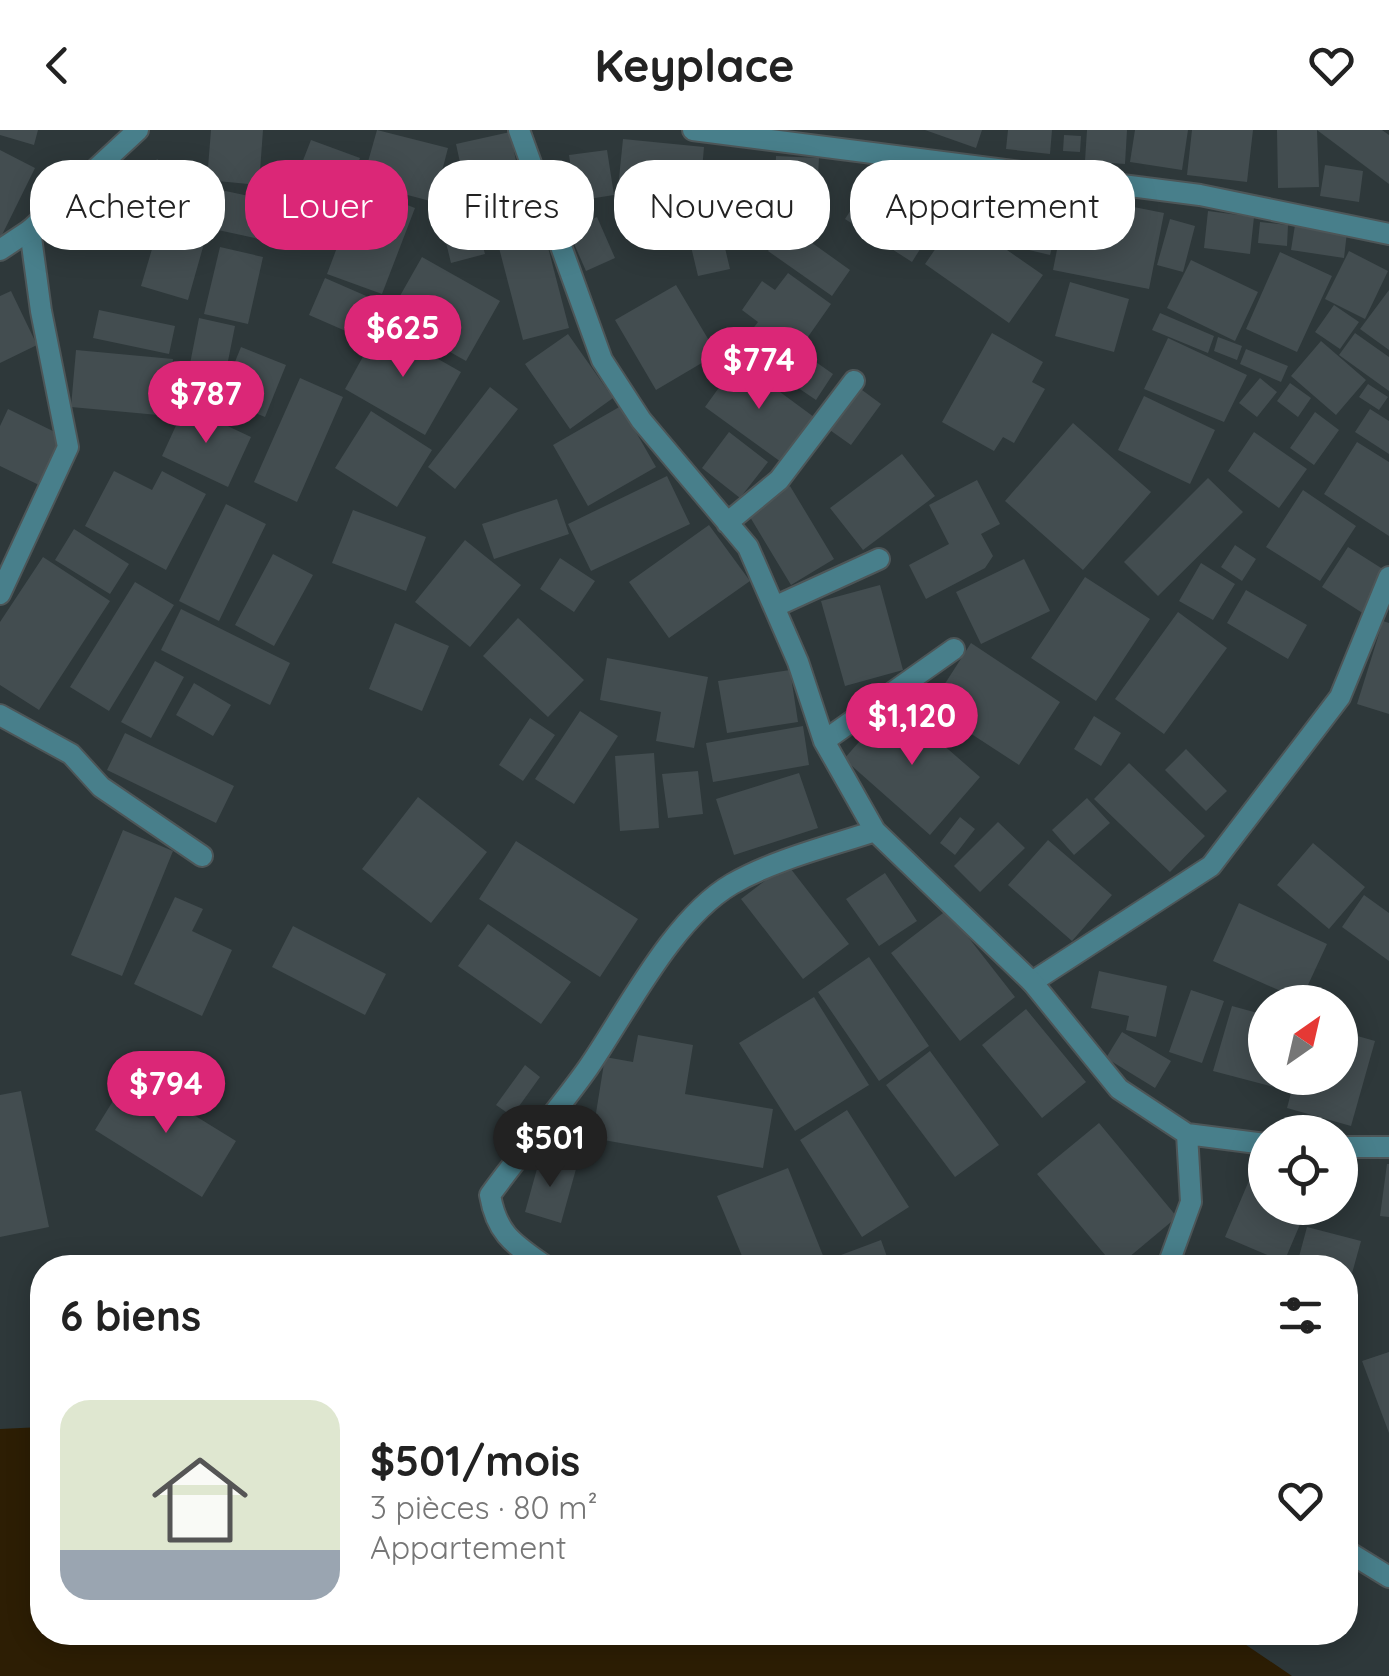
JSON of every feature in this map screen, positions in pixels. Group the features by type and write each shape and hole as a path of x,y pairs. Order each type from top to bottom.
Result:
{"street":[{"path":"106,160 138,130"},
{"path":"520,130 602,360 641,420 748,547 798,662 824,741 874,831 1032,982 1119,1090 1187,1134 1248,1142"},
{"path":"693,130 1200,196 1389,234"},
{"path":"0,250 30,230"},
{"path":"0,594 68,446 33,250"},
{"path":"728,523 779,480 854,381"},
{"path":"774,607 879,559"},
{"path":"1032,982 1210,866 1340,697 1389,577"},
{"path":"824,741 954,648"},
{"path":"0,716 71,754 101,787 202,856"},
{"path":"530,1255 507,1239 493,1216 490,1195 588,1069 636,989 697,913 730,886 777,863 874,831"},
{"path":"1172,1255 1191,1202 1187,1134"},
{"path":"1358,1147 1389,1147"},
{"path":"1358,1558 1389,1577"}],"shaded area":[{"path":"30,1428 30,1645 1246,1645 1292,1676 0,1676 0,1429"}],"building":[{"path":"0,130 38,130 34,145 0,135"},
{"path":"211,130 263,130 261,160 245,160 245,184 225,182 225,160 209,160"},
{"path":"377,130 448,148 445,160 428,160 428,200 408,195 408,160 369,160"},
{"path":"925,130 982,130 976,148"},
{"path":"1008,130 1052,130 1050,154 1006,149"},
{"path":"1087,130 1127,130 1125,160 1085,160"},
{"path":"1135,130 1188,130 1182,170 1130,160"},
{"path":"1192,130 1253,130 1247,182 1187,175"},
{"path":"1277,130 1317,130 1319,187 1278,188"},
{"path":"1317,130 1382,130 1389,135 1389,184"},
{"path":"510,132 516,160 459,160 456,144"},
{"path":"1064,135 1081,136 1080,152 1063,151"},
{"path":"623,139 704,147 703,160 621,160"},
{"path":"311,140 360,158 359,160 303,160"},
{"path":"0,150 30,165 30,178 0,239"},
{"path":"607,150 614,195 594,198 594,160 570,160 569,155"},
{"path":"776,156 819,158 819,160 776,160"},
{"path":"1325,165 1363,171 1359,202 1320,196"},
{"path":"225,191 245,195 245,236 225,232"},
{"path":"408,205 415,208 408,226"},
{"path":"1135,207 1164,213 1149,289 1053,270 1057,250 1135,250"},
{"path":"1208,211 1254,217 1250,254 1204,248"},
{"path":"597,217 615,258 586,271 577,250 594,250"},
{"path":"1170,219 1195,226 1183,272 1157,265"},
{"path":"1260,222 1288,225 1287,246 1258,243"},
{"path":"1295,225 1347,232 1344,258 1291,250"},
{"path":"152,250 202,250 188,300 141,286"},
{"path":"219,250 263,257 248,324 204,314"},
{"path":"336,250 399,250 382,294 327,274"},
{"path":"448,250 484,250 485,254 451,263"},
{"path":"500,250 549,250 569,328 523,340"},
{"path":"692,250 725,250 730,269 698,276"},
{"path":"822,250 850,270 832,296 768,251"},
{"path":"893,250 920,250 912,262"},
{"path":"935,250 1007,250 1043,275 1009,323 925,264"},
{"path":"1349,251 1388,271 1365,319 1325,299"},
{"path":"1280,252 1332,276 1297,352 1246,329"},
{"path":"422,257 500,301 466,361 388,317"},
{"path":"1191,260 1258,292 1235,341 1167,308"},
{"path":"788,273 831,304 789,364 748,335 758,322 742,310 762,281 775,290"},
{"path":"325,278 380,302 364,339 309,315"},
{"path":"1070,282 1129,299 1114,352 1055,336"},
{"path":"676,285 717,354 656,390 615,320"},
{"path":"1389,290 1389,350 1360,329"},
{"path":"11,291 37,345 0,363 0,296"},
{"path":"1334,305 1359,322 1340,349 1315,332"},
{"path":"99,310 175,326 169,354 93,338"},
{"path":"1160,313 1214,336 1208,353 1152,330"},
{"path":"199,318 235,326 223,386 187,379"},
{"path":"380,326 461,372 425,435 345,389"},
{"path":"992,333 1043,362 1032,382 1045,389 1014,443 1003,437 994,451 942,422"},
{"path":"1355,333 1389,357 1389,391 1339,355"},
{"path":"568,334 613,398 570,429 525,364"},
{"path":"1218,337 1242,346 1237,360 1214,351"},
{"path":"1168,338 1247,375 1224,422 1144,389"},
{"path":"1321,341 1366,380 1336,415 1291,376"},
{"path":"241,347 286,365 265,417 220,399"},
{"path":"1246,349 1288,366 1281,382 1240,364"},
{"path":"76,350 173,359 169,416 71,407"},
{"path":"803,353 833,374 816,400 785,379"},
{"path":"738,361 814,417 781,462 705,407"},
{"path":"300,378 343,397 297,502 254,482"},
{"path":"1260,378 1277,392 1257,417 1239,403"},
{"path":"1290,383 1311,398 1298,417 1277,401"},
{"path":"1368,384 1388,397 1379,410 1359,397"},
{"path":"490,387 518,409 455,489 428,467"},
{"path":"858,387 881,404 851,445 827,428"},
{"path":"1144,396 1215,430 1190,484 1118,450"},
{"path":"185,406 251,437 228,487 162,456"},
{"path":"621,406 656,467 588,506 553,445"},
{"path":"8,409 63,436 39,485 0,466 0,426"},
{"path":"1370,409 1389,421 1389,454 1355,432"},
{"path":"371,411 432,450 397,507 335,468"},
{"path":"1315,412 1339,430 1314,465 1290,448"},
{"path":"1073,423 1151,492 1083,570 1005,501"},
{"path":"729,432 768,462 740,498 702,468"},
{"path":"1254,432 1307,469 1279,508 1228,471"},
{"path":"1357,442 1389,462 1389,536 1324,494"},
{"path":"902,454 935,496 863,550 830,508"},
{"path":"114,471 152,490 162,471 206,494 166,570 85,526"},
{"path":"667,476 690,524 591,571 568,524"},
{"path":"1208,478 1243,512 1158,596 1124,562"},
{"path":"977,480 1000,524 981,534 993,556 985,568 926,599 909,565 949,544 929,505"},
{"path":"790,486 834,559 791,585 747,512"},
{"path":"1303,490 1356,526 1320,581 1266,547"},
{"path":"557,499 569,534 494,559 482,524"},
{"path":"226,504 266,524 219,621 179,601"},
{"path":"353,510 426,537 406,591 332,563"},
{"path":"709,525 750,581 669,638 629,582"},
{"path":"74,529 129,564 110,594 55,560"},
{"path":"465,540 521,585 470,647 415,602"},
{"path":"1235,545 1256,559 1242,581 1221,567"},
{"path":"1348,547 1389,573 1364,614 1322,587"},
{"path":"273,554 313,575 274,646 235,625"},
{"path":"43,557 110,601 39,710 0,685 0,622"},
{"path":"560,558 595,581 574,612 540,589"},
{"path":"1024,559 1050,611 981,644 956,592"},
{"path":"1201,563 1235,584 1213,620 1179,601"},
{"path":"1085,577 1150,619 1096,701 1031,658"},
{"path":"135,582 174,605 109,711 70,687"},
{"path":"880,585 903,670 845,686 821,601"},
{"path":"1246,590 1307,625 1288,659 1227,623"},
{"path":"181,609 290,663 270,705 161,650"},
{"path":"1178,612 1227,648 1164,734 1115,699"},
{"path":"518,618 584,680 548,717 483,656"},
{"path":"1383,621 1389,623 1389,714 1357,704"},
{"path":"395,623 449,646 422,711 369,689"},
{"path":"971,643 1060,702 1019,765 930,707"},
{"path":"607,658 708,677 694,748 656,741 661,712 600,700"},
{"path":"155,661 184,677 151,738 121,722"},
{"path":"790,670 798,722 727,733 718,681"},
{"path":"194,683 231,705 213,736 176,715"},
{"path":"894,702 980,777 930,835 844,759"},
{"path":"580,711 618,736 574,804 535,779"},
{"path":"1094,716 1121,733 1101,766 1074,749"},
{"path":"530,718 555,735 523,781 499,765"},
{"path":"803,726 809,765 713,782 706,743"},
{"path":"125,733 234,786 216,823 107,770"},
{"path":"1186,749 1227,791 1206,811 1165,770"},
{"path":"654,753 659,828 620,831 615,756"},
{"path":"1129,763 1205,836 1170,872 1094,799"},
{"path":"698,771 703,814 668,818 662,774"},
{"path":"799,773 818,828 734,855 716,799"},
{"path":"418,797 487,852 431,923 362,869"},
{"path":"1087,798 1110,823 1074,855 1052,830"},
{"path":"960,817 975,829 955,855 940,843"},
{"path":"998,822 1025,848 980,892 954,866"},
{"path":"123,830 173,851 122,976 71,955"},
{"path":"1048,840 1112,895 1072,941 1008,885"},
{"path":"516,841 638,919 600,977 479,899"},
{"path":"1313,843 1365,887 1329,929 1277,885"},
{"path":"787,864 849,944 803,979 741,899"},
{"path":"885,873 917,921 879,946 846,899"},
{"path":"1364,895 1389,913 1389,961 1342,927"},
{"path":"175,897 203,909 192,931 232,950 202,1016 134,984"},
{"path":"1239,903 1327,944 1308,985 1267,985 1213,961"},
{"path":"947,910 1015,997 960,1041 891,953"},
{"path":"488,924 571,982 541,1024 458,966"},
{"path":"293,926 386,974 365,1015 272,967"},
{"path":"869,957 929,1046 879,1081 818,992"},
{"path":"1099,971 1167,986 1156,1037 1126,1030 1129,1016 1091,1008"},
{"path":"1191,990 1224,1001 1202,1063 1169,1052"},
{"path":"814,997 869,1085 795,1131 739,1043"},
{"path":"1232,1006 1248,1010 1248,1080 1213,1071"},
{"path":"1026,1009 1086,1082 1042,1118 982,1045"},
{"path":"1122,1032 1171,1061 1155,1088 1106,1058"},
{"path":"638,1035 693,1045 685,1094 773,1109 763,1168 592,1138 605,1057 633,1062"},
{"path":"1358,1036 1375,1041 1354,1115 1312,1115 1287,1108 1290,1095 1358,1095"},
{"path":"930,1051 999,1145 955,1177 886,1085"},
{"path":"525,1065 540,1077 512,1116 496,1105"},
{"path":"129,1075 236,1141 202,1197 95,1130"},
{"path":"21,1091 49,1227 0,1237 0,1095"},
{"path":"847,1110 909,1207 862,1237 800,1140"},
{"path":"1099,1123 1177,1217 1132,1255 1105,1255 1037,1174"},
{"path":"540,1158 576,1169 561,1223 525,1212"},
{"path":"1389,1164 1389,1217 1380,1216"},
{"path":"788,1168 823,1255 742,1255 717,1196"},
{"path":"1248,1183 1248,1225 1300,1225 1287,1255 1267,1255 1225,1237"},
{"path":"1307,1227 1361,1241 1357,1255 1299,1255"},
{"path":"881,1240 886,1255 841,1255"},
{"path":"1389,1352 1389,1433 1362,1361"}]}
